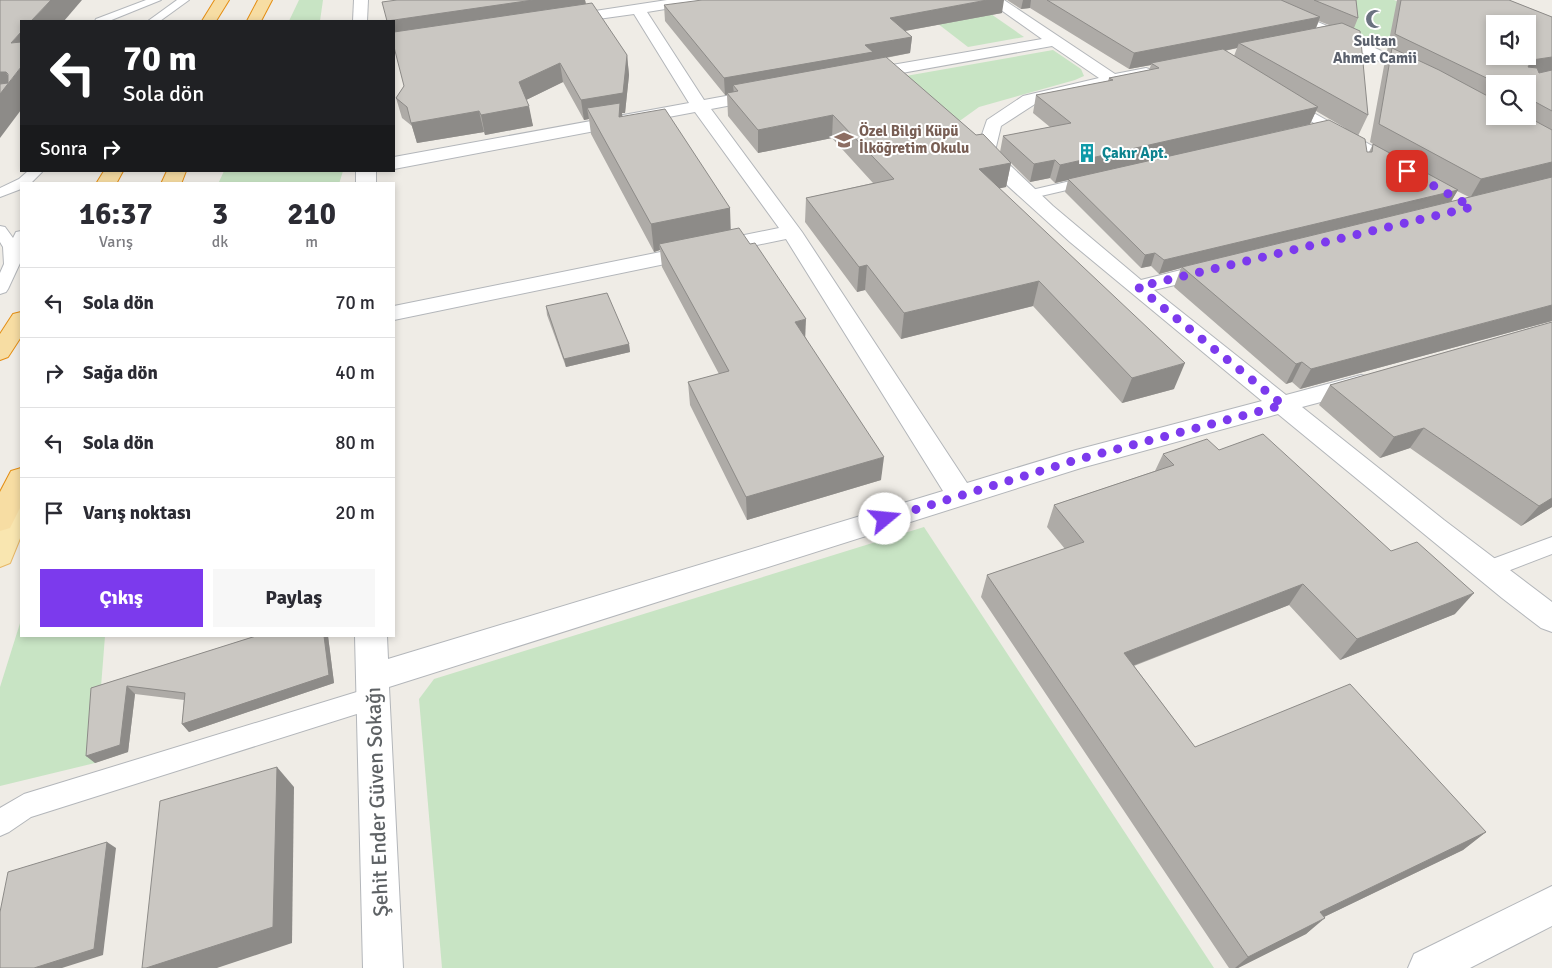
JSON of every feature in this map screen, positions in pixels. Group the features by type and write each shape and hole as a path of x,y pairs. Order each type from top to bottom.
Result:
{"highway":[{"path":"210,20 222,0"},
{"path":"255,20 265,0"},
{"path":"0,352 20,321"},
{"path":"0,520 20,480"}],"main road":[{"path":"0,555 20,498"}],"street":[{"path":"360,0 360,20"},
{"path":"550,22 644,5 696,0"},
{"path":"994,0 1113,80"},
{"path":"1255,0 1336,34 1430,80"},
{"path":"644,5 699,106 792,232 961,496"},
{"path":"1299,42 1336,34"},
{"path":"845,79 1056,41"},
{"path":"1165,69 1072,88 1028,100 993,124 985,152 1028,196 1138,287 1487,570 1552,619"},
{"path":"395,163 777,91"},
{"path":"395,313 792,232"},
{"path":"1138,287 1233,264"},
{"path":"373,688 1076,460 1389,375"},
{"name":"Şehit Ender Güven Sokağı","path":"371,637 383,968"},
{"path":"1428,968 1552,905"}],"lane":[{"path":"103,20 156,0"},
{"path":"154,20 184,0"},
{"path":"1276,95 1326,126 1403,169"},
{"path":"1306,130 1326,126"},
{"path":"1028,196 1105,178"},
{"path":"0,193 20,184"},
{"path":"0,230 11,247 10,271"},
{"path":"0,289 10,271 20,237"},
{"path":"1487,570 1552,545"},
{"path":"0,823 24,806 373,688"}],"green space":[{"path":"299,0 323,0 320,20 289,20"},
{"path":"907,0 991,14 1024,37 968,47"},
{"path":"1272,0 1394,0 1471,33 1391,50"},
{"path":"1053,50 1081,69 1084,76 979,107 954,125 900,77"},
{"path":"224,172 343,172 340,182 219,182"},
{"path":"924,527 1214,968 442,968 419,699 434,679"},
{"path":"20,623 20,637 105,637 95,763 0,786 0,687"}],"building":[{"path":"0,0 51,0 32,20 20,20 20,33 11,43 20,42 20,68 0,94 0,84 8,83 8,74 0,72"},
{"path":"397,0 533,0 394,20 387,20 382,2"},
{"path":"702,0 987,0 890,18 912,37 865,45 873,52 724,78 664,5"},
{"path":"1047,0 1281,0 1320,17 1134,53"},
{"path":"1314,0 1356,0 1358,18"},
{"path":"1401,0 1509,0 1552,17 1552,57 1536,59 1536,15 1486,15 1486,65 1529,65 1528,67 1537,68 1539,73 1552,70 1552,111 1536,102 1536,75 1486,75 1486,78 1395,34"},
{"path":"592,3 627,55 623,93 581,100 560,63 519,82 529,106 481,115 479,111 411,123 407,107 396,98 404,86 395,51 395,32"},
{"path":"1342,23 1360,31 1368,115 1239,43"},
{"path":"1392,48 1486,95 1486,125 1536,125 1536,121 1552,130 1552,162 1481,179 1379,124"},
{"path":"1223,49 1318,107 1060,165 1055,160 1034,164 1003,136 1071,123 1036,95 1113,80 1109,78 1159,68 1151,63"},
{"path":"886,57 976,135 983,134 1011,163 979,169 1185,363 1132,378 1039,281 904,313 867,265 859,267 806,198 894,179 833,115 758,130 727,93 738,91 733,85"},
{"path":"620,103 619,117 665,109 730,208 651,224 587,108"},
{"path":"1329,120 1365,139 1367,152 1372,152 1373,144 1458,190 1164,260 1155,253 1145,255 1068,179"},
{"path":"1552,177 1552,305 1311,369 1302,362 1296,364 1182,267"},
{"path":"739,228 750,244 755,243 806,319 795,322 884,457 746,497 688,382 729,371 659,244"},
{"path":"607,293 629,344 564,359 546,306"},
{"path":"1552,322 1552,498 1539,506 1424,428 1394,437 1330,385"},
{"path":"1263,434 1391,551 1417,542 1474,593 1357,639 1303,584 1124,653 1195,747 1350,684 1486,832 1320,912 1325,918 1248,957 987,575 1084,542 1054,505 1174,465 1163,454 1207,439 1219,450"},
{"path":"253,637 324,637 329,675 182,724 185,693 127,686 120,745 86,756 91,688"},
{"path":"277,767 273,927 142,968 160,801"},
{"path":"107,842 94,949 34,968 0,968 0,912 8,872"}],"place":[{"name":"Sultan Ahmet Camii","path":"1375,19"},
{"name":"Özel Bilgi Küpü İlköğretim Okulu","path":"844,140"},
{"name":"Çakır Apt.","path":"1087,153"}],"route":[{"path":"885,519 1076,460 1283,405 1138,287 1472,207 1407,171"}]}
